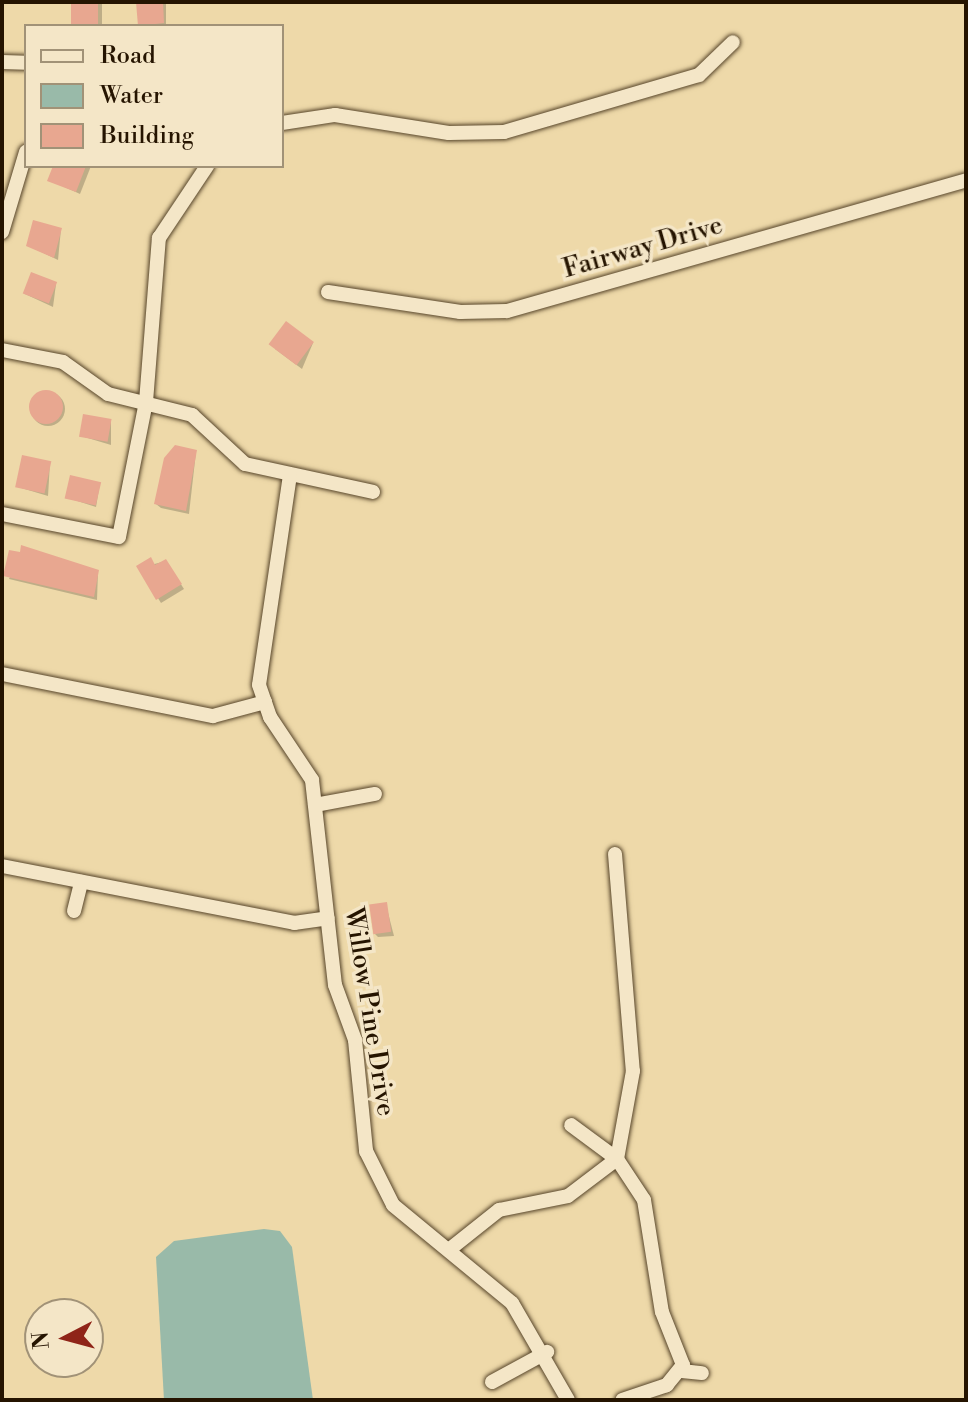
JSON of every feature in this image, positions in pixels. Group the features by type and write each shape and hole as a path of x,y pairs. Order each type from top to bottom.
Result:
{"street":[{"path":"284,123 335,115 449,133 504,132 699,75 733,42"},
{"path":"2,62 24,63"},
{"path":"2,232 24,159"},
{"path":"2,514 119,537 146,402 159,238 206,168"},
{"name":"Fairway Drive","path":"328,292 460,312 507,311 966,180"},
{"path":"2,350 63,362 108,394 192,415 245,464 373,492"},
{"name":"Willow Pine Drive","path":"290,475 259,659 265,702 312,780 335,985 355,1040 366,1151 380,1188 512,1303 547,1352 568,1400"},
{"path":"2,674 213,716 265,702"},
{"path":"315,805 375,794"},
{"path":"450,1249 499,1210 568,1196 617,1159 633,1071 615,854"},
{"path":"2,866 294,923 328,918"},
{"path":"74,911 81,882"},
{"path":"571,1125 617,1159 644,1200 656,1287 682,1371"},
{"path":"492,1382 547,1352"},
{"path":"622,1400 667,1385 682,1371 702,1373"}],"water":[{"path":"264,1229 280,1231 292,1247 313,1400 164,1400 156,1257 174,1241"}],"building":[{"path":"71,2 98,2 98,24 71,24"},
{"path":"136,2 163,2 164,23 138,24"},
{"path":"52,168 85,168 76,192 47,181"},
{"path":"33,220 62,228 54,258 26,246"},
{"path":"31,272 57,282 49,304 23,293"},
{"path":"286,321 314,342 296,365 269,344"},
{"path":"46,390 58,395 63,407 58,419 46,424 34,419 29,407 34,395"},
{"path":"83,414 112,419 108,442 79,437"},
{"path":"175,445 197,450 186,511 154,504 164,458"},
{"path":"22,455 51,461 44,494 15,487"},
{"path":"70,475 101,482 96,506 65,498"},
{"path":"21,545 99,570 94,597 3,576 9,550 20,552"},
{"path":"151,557 155,565 166,559 182,584 156,600 136,566"},
{"path":"387,902 391,932 373,934 369,905"}]}
